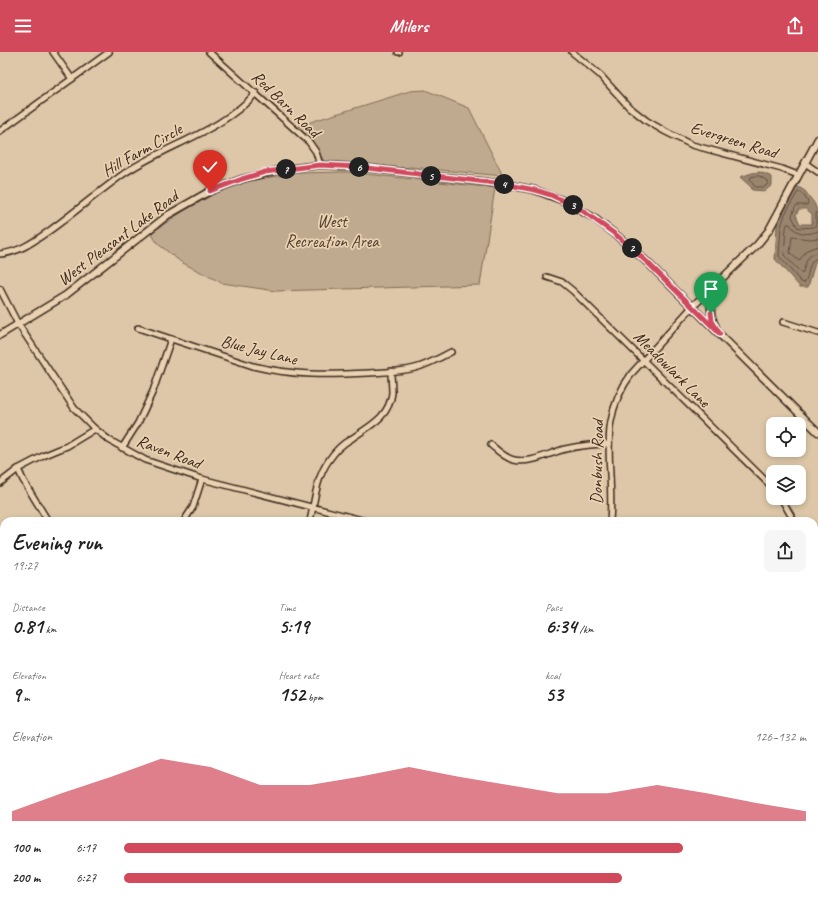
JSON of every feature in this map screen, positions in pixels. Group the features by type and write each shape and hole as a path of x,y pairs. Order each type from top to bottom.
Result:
{"street":[{"path":"53,52 72,79"},
{"path":"0,131 109,52"},
{"name":"Red Barn Road","path":"209,52 309,142 316,152 320,165"},
{"name":"Evergreen Road","path":"572,52 600,75 629,107 666,132 692,145 782,169 798,175"},
{"name":"Hill Farm Circle","path":"0,254 15,251 29,244 68,217 122,175 224,120 243,107 256,93"},
{"path":"693,306 757,245 769,230 818,139"},
{"path":"805,163 818,172"},
{"name":"West Pleasant Lake Road","path":"0,335 66,295 168,215 197,197 228,184 258,174 320,165 359,167 504,184 535,190 551,195 580,209 615,234 637,252 693,306 818,432"},
{"name":"Meadowlark Lane","path":"547,277 562,282 573,291 642,361 766,481"},
{"path":"720,334 712,321 711,305 714,291 721,279"},
{"path":"0,289 18,324"},
{"name":"Donbush Road","path":"610,517 611,494 608,444 610,422 615,401 625,382 642,361 693,306"},
{"path":"783,322 818,333"},
{"name":"Raven Road","path":"18,324 74,408 95,429 122,448 145,460 202,479 351,517"},
{"name":"Blue Jay Lane","path":"138,328 253,366 285,373 317,375 405,370 423,366 451,352"},
{"path":"122,448 138,423 154,392 171,339"},
{"path":"311,517 319,479 328,461 342,445 376,423 385,412 392,393 391,371"},
{"path":"0,483 18,469 67,446 95,429"},
{"path":"491,445 507,458 520,461 533,459 565,449 608,444"},
{"path":"18,469 46,517"},
{"path":"187,517 193,507 202,479"},
{"path":"785,505 792,517"}],"green space":[{"name":"West Recreation Area","path":"425,90 469,108 503,176 410,167 403,168 324,161 311,141 298,127 410,91"},
{"name":"West Recreation Area","path":"347,172 495,188 480,285 276,291 222,283 181,262 158,244 151,233 182,212 214,194 252,180 297,173"}],"water":[{"path":"760,172 772,177 772,185 765,191 752,190 751,187 740,177 752,173"},
{"path":"797,186 805,191 814,203 818,212 818,259 815,263 808,287 800,287 775,259 777,226 789,197","holes":["799,209 806,209 812,214 812,224 800,224 796,215"]}],"route":[{"path":"210,191 265,172 320,165 359,167 504,184 535,190 551,195 580,209 632,247 720,334 712,321 711,313"}]}
